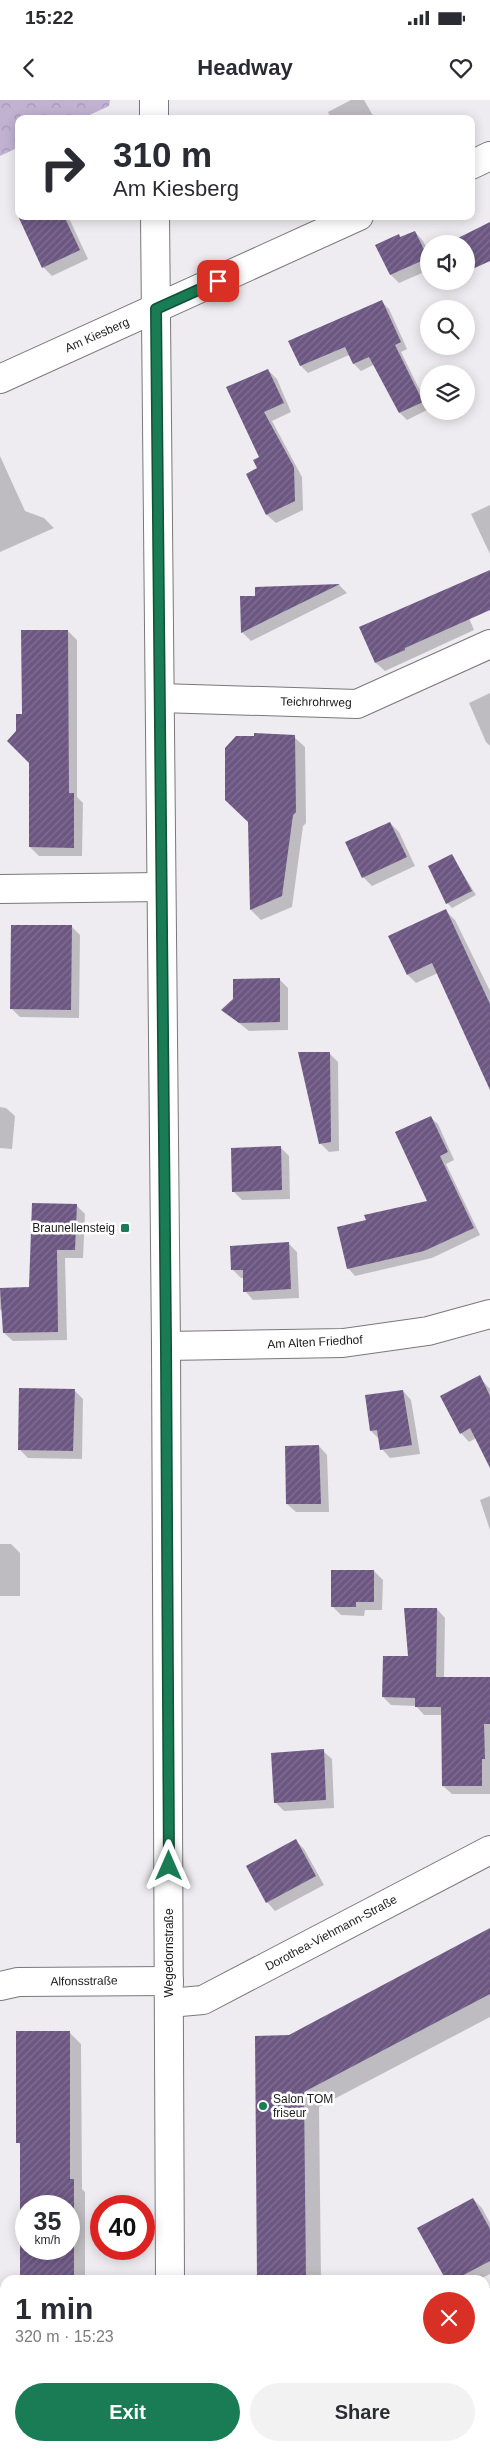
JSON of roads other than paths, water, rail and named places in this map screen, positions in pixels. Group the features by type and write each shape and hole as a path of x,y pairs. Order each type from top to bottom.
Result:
{"street":[{"path":"154,100 154,115"},
{"path":"475,163 490,156"},
{"name":"Wegedornstraße","path":"155,220 166,1346 170,2275"},
{"name":"Am Kiesberg","path":"0,379 350,220"},
{"name":"Teichrohrweg","path":"160,698 357,704 490,644"},
{"path":"0,889 161,887"},
{"name":"Am Alten Friedhof","path":"166,1346 343,1343 428,1331 490,1314"},
{"name":"Dorothea-Viehmann-Straße","path":"169,1992 203,2000 490,1850"},
{"name":"Alfonsstraße","path":"0,1986 18,1982 169,1992"}],"place":[{"name":"Braunellensteig","path":"125,1228"},
{"name":"Salon TOM friseur","path":"263,2106"}]}
